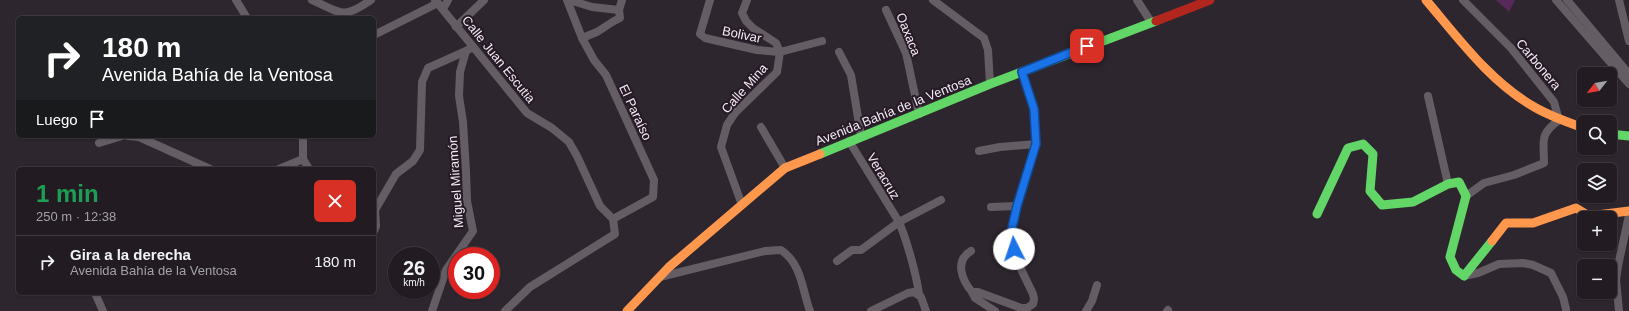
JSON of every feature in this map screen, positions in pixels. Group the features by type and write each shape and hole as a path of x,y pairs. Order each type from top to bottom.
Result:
{"main road":[{"name":"Avenida Bahía de la Ventosa","path":"627,311 669,267 785,168 990,84 1151,22 1190,3 1210,0"},
{"path":"1426,0 1482,66 1526,103 1559,120 1577,126"},
{"path":"1617,135 1629,136"},
{"path":"1317,214 1348,148 1363,144 1374,154 1370,192 1382,205 1413,202 1448,184 1459,182 1466,196 1450,257 1456,270 1464,276 1506,223 1533,223 1576,208 1589,216 1629,211"}],"street":[{"path":"236,0 246,16"},
{"path":"312,0 343,14 352,12 371,0"},
{"path":"376,34 448,0"},
{"path":"456,27 484,0"},
{"path":"568,0 592,7 620,10"},
{"name":"El Paraíso","path":"568,0 582,38 594,60 606,75 654,180 653,197 613,220"},
{"path":"582,38 597,32 620,18 622,0"},
{"name":"Bolivar","path":"710,0 700,34 705,38 750,48 780,52"},
{"path":"747,0 742,13 746,21 753,28 776,43 780,52 822,41"},
{"path":"933,0 984,38 988,50 990,84"},
{"path":"1138,0 1151,22"},
{"name":"Carbonera","path":"1463,0 1511,48 1554,102 1559,120"},
{"path":"1556,0 1629,84"},
{"path":"1567,0 1629,74"},
{"path":"1619,0 1629,41"},
{"name":"Calle Juan Escutia","path":"439,4 456,27 469,49 527,113 552,128 569,142 600,206 613,220"},
{"name":"Oaxaca","path":"886,10 906,53 919,114"},
{"path":"376,208 396,174 413,161 420,150 422,82 428,68 469,49"},
{"name":"Miguel Miramón","path":"432,311 442,288 446,270 473,231 467,201 463,122 459,96 460,72 469,49"},
{"name":"Calle Mina","path":"742,205 721,147 722,138 727,125 735,113 777,72 780,52"},
{"path":"839,52 850,75 861,136"},
{"path":"972,292 978,292 1020,308 1027,308 1033,304 1033,294 1023,276 1014,249 1012,228 1017,206 1036,144 1034,109 1022,72"},
{"path":"1428,96 1448,184"},
{"path":"1466,196 1484,184 1514,175 1544,163 1544,137 1547,129 1559,120"},
{"path":"761,127 785,168"},
{"path":"99,143 115,138"},
{"path":"139,138 205,167"},
{"path":"302,138 303,159 308,167"},
{"name":"Veracruz","path":"849,141 899,222 904,233 918,284 919,294 926,311"},
{"path":"979,151 1000,147 1036,144"},
{"path":"284,167 303,159"},
{"path":"837,261 852,250 861,250 899,222 941,200"},
{"path":"991,207 1017,206"},
{"path":"1619,311 1616,280 1629,215"},
{"path":"505,311 530,287 615,234 613,220"},
{"path":"660,277 765,251 781,250 793,261 800,276 810,311"},
{"path":"972,251 965,255 961,262 965,283 975,298 995,311"},
{"path":"1464,276 1478,273 1498,264 1523,263 1534,265 1551,273 1563,297 1566,308"},
{"path":"1086,311 1092,301 1097,285"},
{"path":"871,311 908,293 914,292 919,294"},
{"path":"97,295 103,311"}],"shaded area":[{"path":"1496,0 1515,0 1509,12"}],"traffic: fast":[{"path":"820,154 990,84 1156,21"},
{"path":"1617,135 1629,136"},
{"path":"1317,214 1348,148 1363,144 1373,154 1370,191 1382,205 1413,202 1448,184 1459,182 1466,196 1450,257 1456,270 1464,276 1492,241"}],"traffic: slow":[{"path":"1426,0 1463,45 1504,86 1536,108 1577,125"},
{"path":"627,311 669,267 785,168 820,154"},
{"path":"1492,241 1506,223 1533,223 1576,208 1589,216 1629,211"}],"traffic: jam":[{"path":"1156,21 1210,0"}],"route":[{"path":"1014,249 1012,228 1017,206 1036,144 1034,109 1022,72 1087,46"}]}
